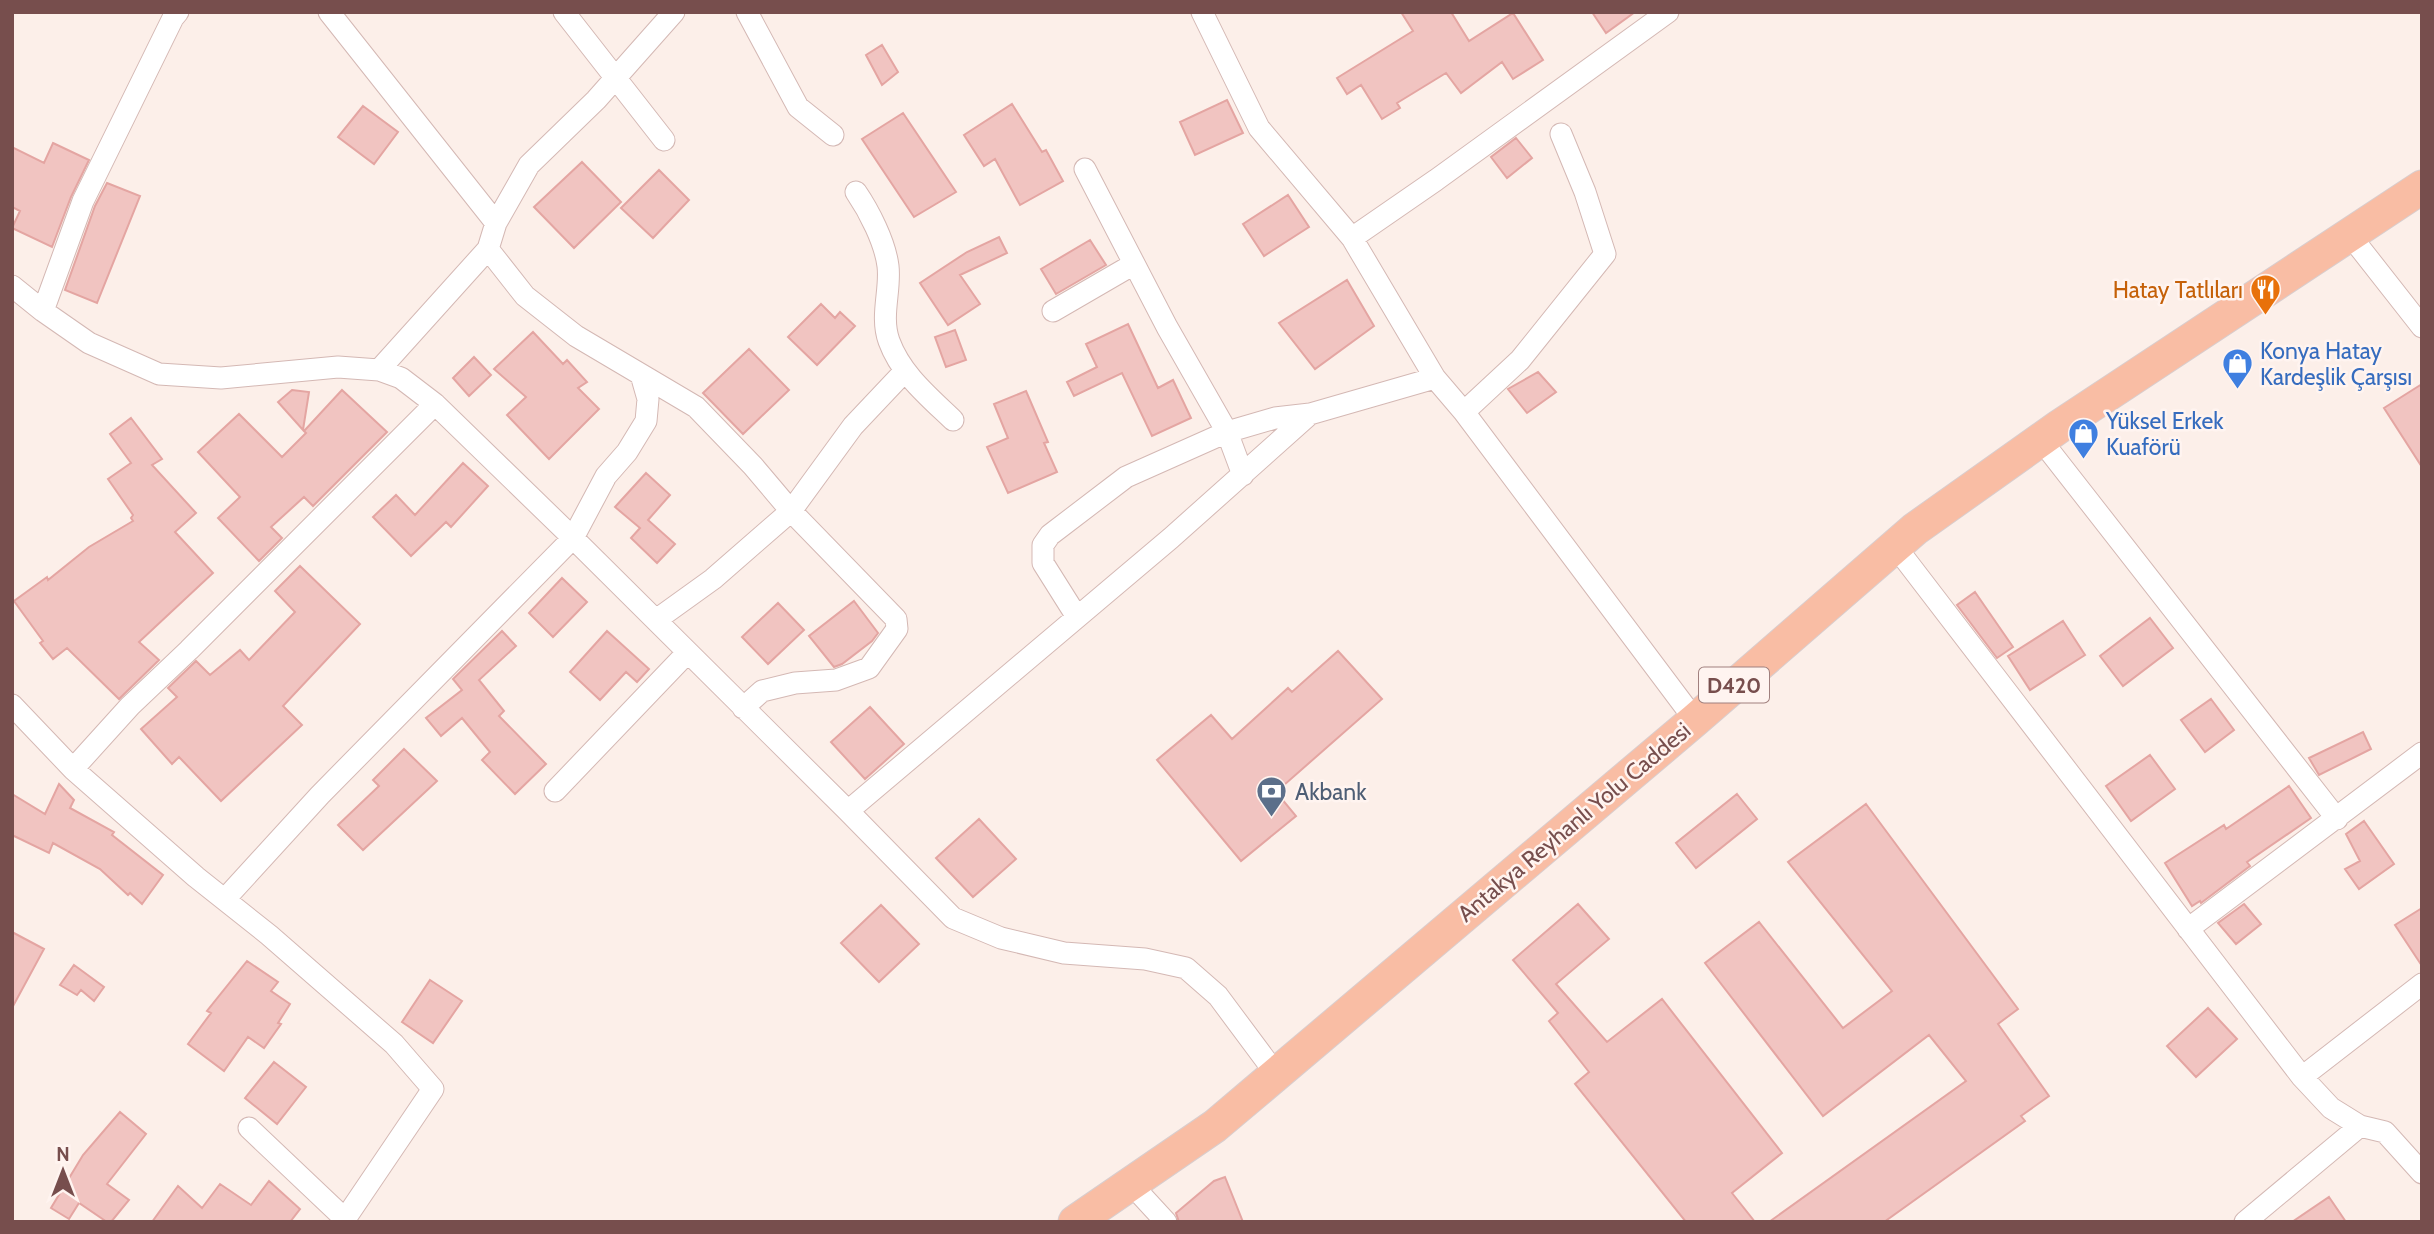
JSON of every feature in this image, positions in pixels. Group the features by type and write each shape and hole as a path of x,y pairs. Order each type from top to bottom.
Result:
{"main road":[{"name":"Antakya Reyhanlı Yolu Caddesi","path":"1075,1222 1214,1126 1695,720 1915,529 2041,440 2422,187"}],"street":[{"path":"43,311 83,201 178,12"},
{"path":"329,12 496,223"},
{"path":"564,12 664,140"},
{"path":"379,370 488,249 496,223 529,165 615,79 674,12"},
{"path":"747,12 799,107 833,135"},
{"path":"1202,12 1259,128 1352,237 1435,377 1695,720"},
{"path":"1352,237 1436,180 1668,12"},
{"path":"1464,412 1520,360 1605,254 1585,192 1561,134"},
{"path":"1086,169 1167,327 1227,432 1243,475"},
{"path":"856,192 872,216 888,265 885,315 888,339 904,372 953,420"},
{"path":"2349,234 2422,327"},
{"path":"488,249 525,296 576,336 696,407 753,466 791,511 896,619 897,629 869,668 836,680 795,683 762,691 743,708"},
{"path":"1053,311 1134,264"},
{"path":"12,286 89,342 159,374 221,378 338,367 379,370 401,377 435,404 573,538 953,918 1001,938 1065,953 1145,959 1186,968 1218,996 1276,1074"},
{"path":"656,621 713,579 791,511 853,426 904,372"},
{"path":"225,899 320,795 573,538 606,476 646,421 648,399 642,377"},
{"path":"1077,617 1043,563 1043,545 1050,535 1126,477 1227,432 1275,418 1310,414 1435,377"},
{"path":"73,769 130,706 435,404"},
{"path":"848,811 1243,475 1310,414"},
{"path":"2041,440 2337,819"},
{"path":"1895,546 2302,1077 2331,1108 2360,1126 2385,1132 2422,1173"},
{"path":"555,791 687,653"},
{"path":"12,705 73,769 394,1044 433,1089 344,1220 249,1128"},
{"path":"2188,929 2422,753"},
{"path":"2302,1077 2422,984"},
{"path":"2245,1222 2360,1126"},
{"path":"1130,1184 1166,1222"}],"building":[{"path":"1401,12 1451,12 1469,41 1513,13 1543,60 1513,79 1502,62 1461,93 1446,73 1397,103 1400,108 1382,119 1361,85 1347,94 1337,78 1413,31"},
{"path":"1592,12 1635,12 1606,33"},
{"path":"882,45 898,72 882,85 866,55"},
{"path":"1227,100 1243,133 1195,155 1180,122"},
{"path":"1012,104 1042,152 1046,150 1063,181 1020,205 995,159 984,166 964,135"},
{"path":"363,106 398,132 374,164 338,137"},
{"path":"903,113 956,192 914,217 862,139"},
{"path":"1516,138 1532,158 1507,178 1491,157"},
{"path":"53,143 89,160 52,247 12,228 20,211 12,207 12,147 44,163"},
{"path":"582,162 621,202 574,248 534,207"},
{"path":"659,170 689,200 653,238 621,208"},
{"path":"107,183 140,196 97,303 65,290 95,206"},
{"path":"1288,195 1309,227 1264,256 1243,224"},
{"path":"999,237 1007,253 960,275 980,304 948,325 920,283 967,252"},
{"path":"1090,240 1106,265 1056,294 1041,269"},
{"path":"1347,280 1374,326 1315,369 1279,323"},
{"path":"821,304 835,318 840,312 855,326 817,365 788,337"},
{"path":"1128,324 1158,388 1173,380 1191,418 1152,436 1122,373 1074,396 1067,382 1097,367 1086,344"},
{"path":"955,330 966,360 946,367 935,337"},
{"path":"533,332 563,364 567,360 587,382 578,388 599,409 549,459 507,415 526,397 494,369"},
{"path":"749,349 789,390 743,434 703,393"},
{"path":"474,357 491,375 469,396 453,378"},
{"path":"1538,372 1556,392 1527,413 1508,389"},
{"path":"2422,384 2422,467 2384,408"},
{"path":"292,390 309,392 303,430 278,402"},
{"path":"342,390 387,432 313,506 304,497 271,527 282,538 259,561 218,518 240,497 198,452 239,414 282,457"},
{"path":"1026,391 1048,442 1044,443 1057,472 1008,493 987,447 1008,438 994,404"},
{"path":"131,418 162,459 152,465 196,513 175,532 213,573 139,642 159,660 119,699 67,648 53,659 14,601 47,577 48,580 89,547 133,521 133,515 108,479 131,463 110,434"},
{"path":"463,463 488,486 451,527 446,522 411,556 373,517 396,495 415,515"},
{"path":"646,473 670,495 648,520 675,544 657,563 631,538 640,528 615,507"},
{"path":"300,566 360,624 283,706 302,725 221,801 179,757 172,764 141,729 177,697 168,688 196,661 210,675 240,650 249,660 295,612 275,591"},
{"path":"562,578 587,602 553,637 529,613"},
{"path":"1975,592 2013,647 1997,658 1957,605"},
{"path":"854,601 878,633 872,641 834,667 809,636"},
{"path":"778,603 804,630 768,664 742,637"},
{"path":"2150,618 2173,648 2123,686 2100,656"},
{"path":"2063,621 2085,655 2030,690 2008,656"},
{"path":"502,631 516,646 479,680 504,711 499,716 546,764 515,794 482,760 490,752 462,718 441,736 426,718 462,690 453,679"},
{"path":"607,631 649,669 637,682 626,672 600,700 570,672"},
{"path":"1338,651 1382,699 1276,792 1296,816 1241,861 1157,760 1211,715 1232,739 1288,688 1292,692"},
{"path":"2211,699 2234,730 2205,752 2181,720"},
{"path":"870,707 904,744 865,779 831,742"},
{"path":"2363,732 2371,749 2319,775 2309,758"},
{"path":"404,749 437,781 363,850 338,825 379,786 373,780"},
{"path":"2150,755 2175,789 2131,821 2106,786"},
{"path":"59,784 74,800 70,808 114,832 112,835 163,875 142,904 100,869 53,843 49,853 12,835 12,794 45,814"},
{"path":"2289,786 2311,818 2247,862 2250,866 2201,903 2200,901 2192,906 2165,863 2224,825 2226,829"},
{"path":"1737,794 1757,819 1696,868 1676,843"},
{"path":"1866,804 2018,1009 1998,1024 2049,1096 2021,1116 2025,1121 1884,1222 1769,1222 1966,1081 1929,1035 1823,1116 1705,963 1759,922 1843,1028 1892,991 1788,862"},
{"path":"979,819 1016,859 973,897 936,858"},
{"path":"2364,821 2394,864 2359,889 2345,869 2360,861 2346,834"},
{"path":"1578,904 1609,939 1556,984 1607,1042 1662,999 1782,1153 1732,1193 1755,1222 1686,1222 1575,1084 1589,1072 1549,1021 1558,1013 1513,960"},
{"path":"2244,904 2261,924 2236,944 2218,923"},
{"path":"881,905 919,944 879,982 841,943"},
{"path":"2422,908 2422,966 2395,925"},
{"path":"12,932 44,949 12,1008"},
{"path":"247,961 278,982 271,991 290,1004 278,1023 281,1024 264,1048 248,1037 224,1071 188,1044 211,1013 207,1011"},
{"path":"74,965 104,987 94,1001 81,990 77,995 60,985"},
{"path":"430,980 462,1001 433,1043 402,1022"},
{"path":"2208,1008 2237,1039 2196,1077 2167,1046"},
{"path":"274,1062 306,1087 277,1124 245,1098"},
{"path":"120,1112 146,1134 107,1184 129,1200 111,1222 79,1203 69,1219 51,1208 83,1155"},
{"path":"1225,1177 1243,1222 1179,1222 1176,1213 1214,1181"},
{"path":"269,1181 300,1209 290,1222 152,1222 178,1186 202,1208 220,1184 251,1205"},
{"path":"2329,1197 2346,1222 2292,1222"}],"place":[{"name":"Hatay Tatlıları","path":"2266,317"},
{"name":"Konya Hatay Kardeşlik Çarşısı","path":"2237,391"},
{"name":"Yüksel Erkek Kuaförü","path":"2083,461"},
{"name":"Akbank","path":"1272,819"}]}
